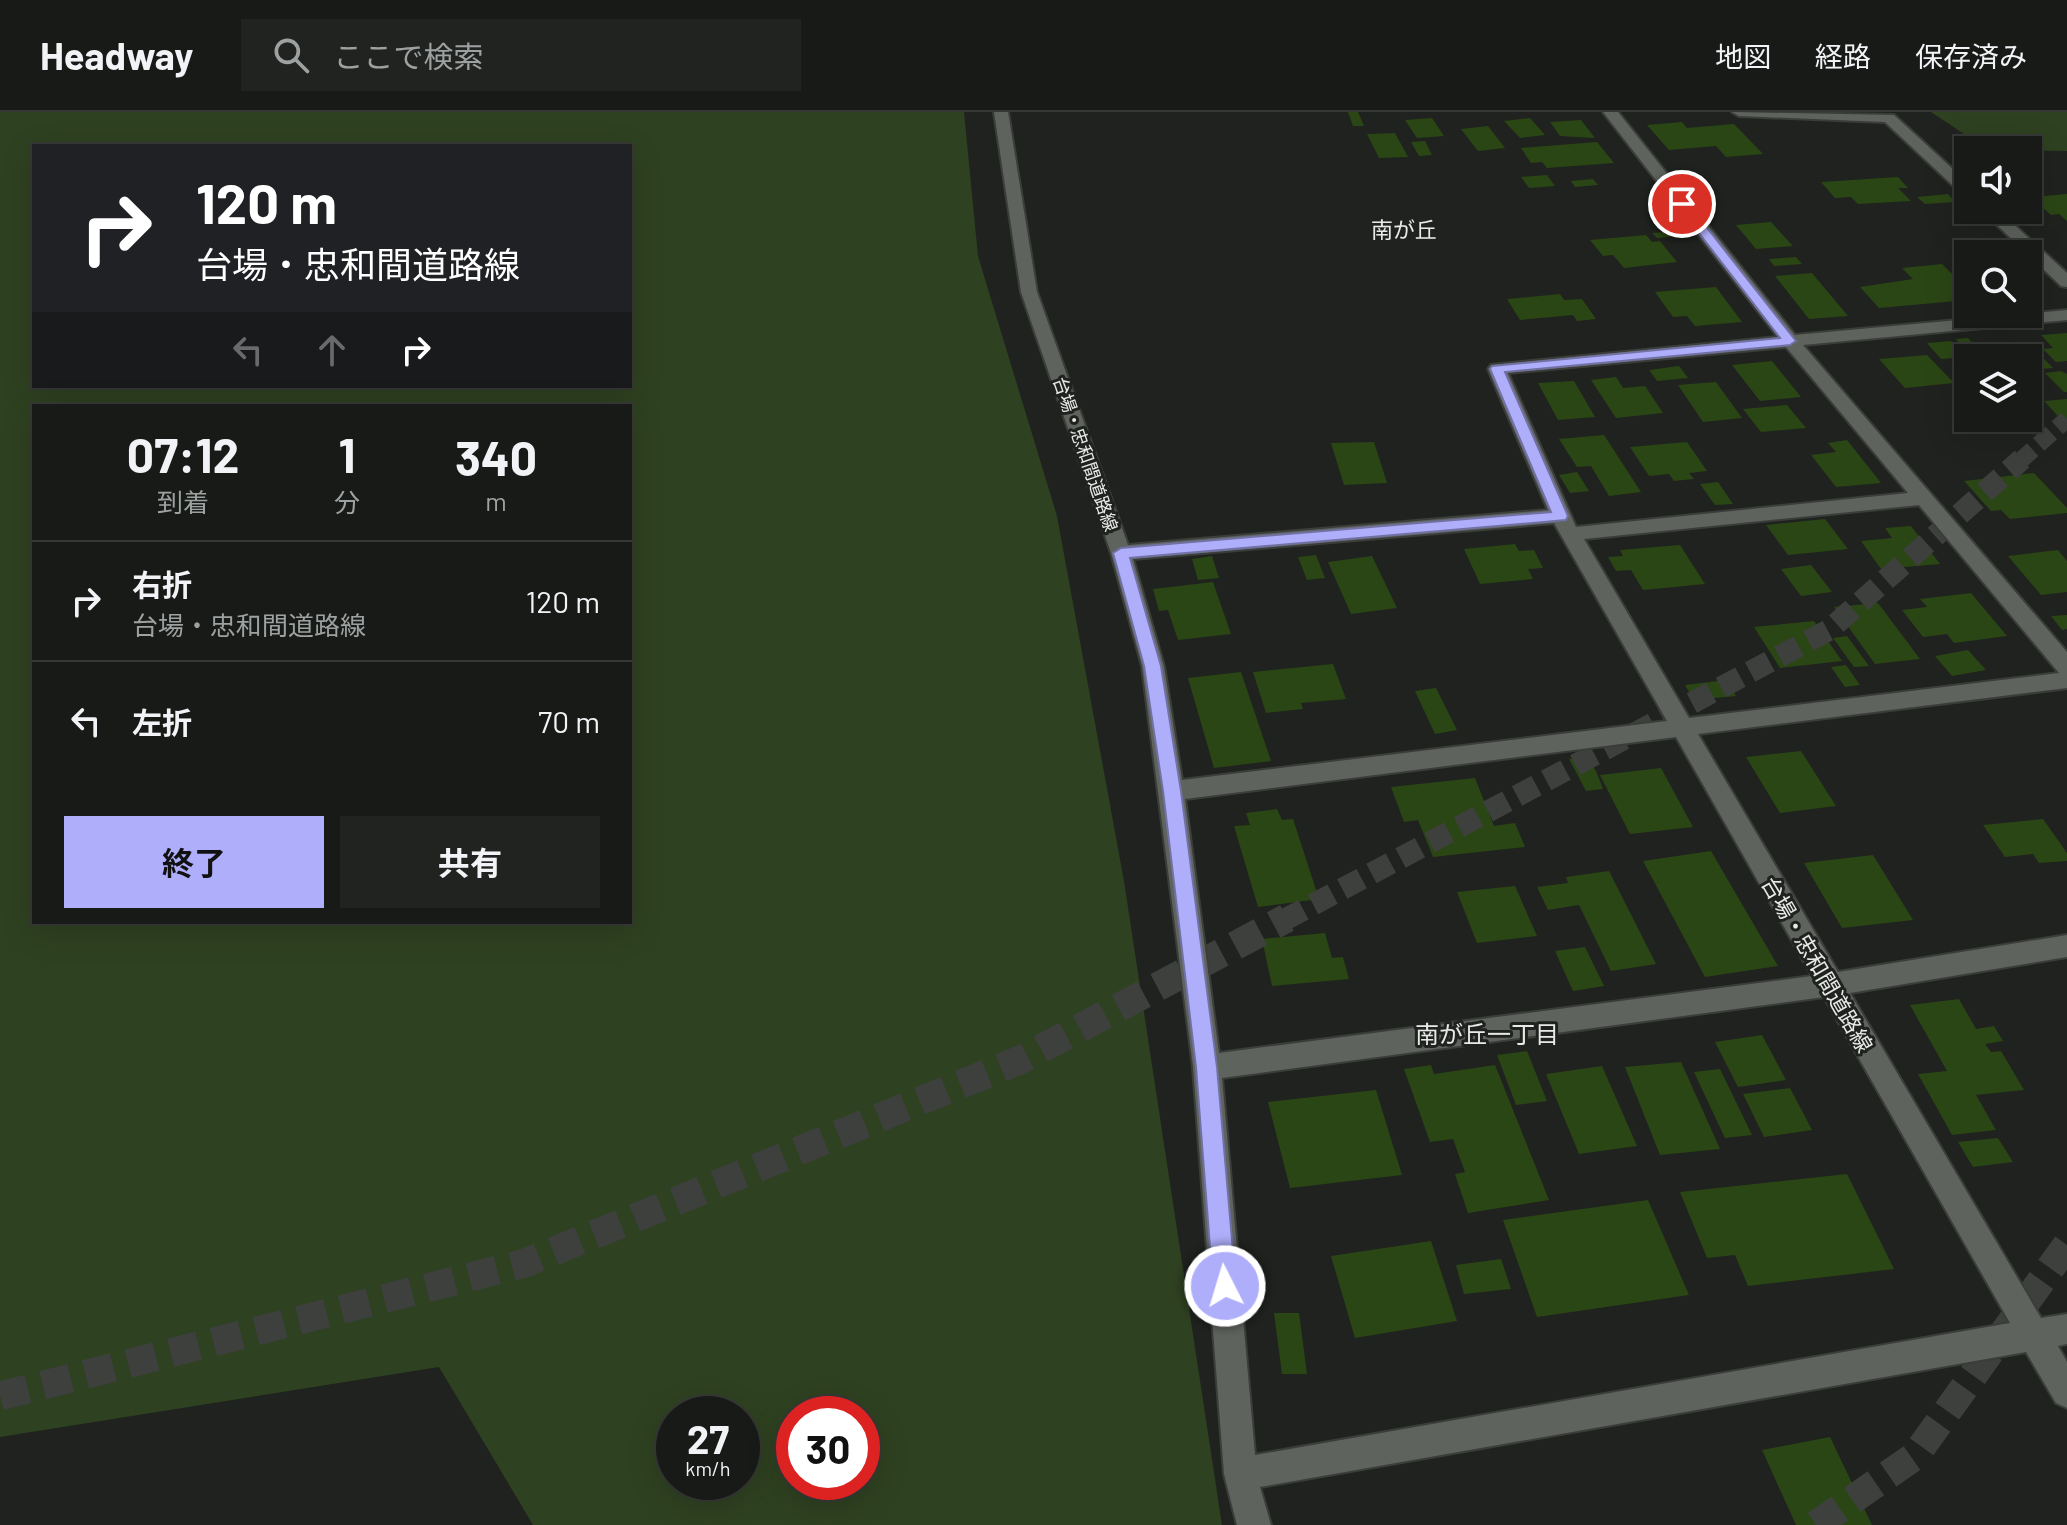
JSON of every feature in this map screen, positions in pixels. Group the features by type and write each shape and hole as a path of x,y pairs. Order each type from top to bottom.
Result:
{"street":[{"name":"台場・忠和間道路線","path":"1001,112 1029,292 1121,553 1565,525 2067,1392"},
{"path":"1610,112 1790,341 2064,657"},
{"path":"1739,112 1889,118 1954,178"},
{"path":"2004,224 2067,282"},
{"path":"1925,498 1565,525 1497,369 2067,315"},
{"path":"1121,553 1153,666 1172,791 1207,1067 1240,1474 1254,1525"},
{"path":"1172,791 2067,680"},
{"path":"1207,1067 1829,985 2067,946"},
{"path":"1240,1474 2067,1329"}],"green space":[{"path":"0,112 964,112 978,256 1057,516 1124,881 1222,1525 533,1525 439,1367 0,1437"},
{"path":"1931,112 2067,112 2067,151 2042,151 2042,136 1967,136"}],"building":[{"path":"1348,112 1358,112 1364,126 1353,126"},
{"path":"1432,118 1444,136 1417,138 1405,120"},
{"path":"1530,118 1545,135 1520,138 1504,121"},
{"path":"1581,120 1595,138 1560,136 1550,122"},
{"path":"1682,122 1687,128 1734,124 1763,154 1726,157 1716,146 1669,150 1647,125"},
{"path":"1488,126 1505,148 1478,151 1461,129"},
{"path":"1395,133 1408,157 1379,158 1367,134"},
{"path":"1425,141 1432,155 1419,156 1411,142"},
{"path":"1597,142 1614,163 1547,168 1542,162 1531,163 1521,148"},
{"path":"1547,175 1555,186 1529,188 1521,177"},
{"path":"1898,177 1908,188 1898,188 1911,201 1858,204 1851,197 1835,198 1821,182"},
{"path":"1593,179 1598,185 1575,187 1571,181"},
{"path":"1948,194 1954,202 1925,204 1917,197"},
{"path":"2067,194 2067,221 2059,214 2051,215 2042,207 2042,196"},
{"path":"1771,222 1793,246 1756,249 1736,225"},
{"path":"1677,231 1681,236 1657,238 1652,233"},
{"path":"1646,235 1652,242 1660,241 1677,262 1624,268 1613,255 1603,256 1590,240"},
{"path":"1796,257 1802,264 1774,266 1769,259"},
{"path":"1942,264 1954,276 1954,301 1879,308 1860,287 1913,279 1902,268"},
{"path":"1812,273 1848,316 1809,319 1775,276"},
{"path":"1716,287 1742,322 1695,326 1687,316 1673,317 1655,292"},
{"path":"1560,294 1564,300 1582,299 1596,319 1577,321 1573,315 1520,320 1507,299"},
{"path":"2067,333 2067,361 2056,362 2043,349 2053,348 2041,335"},
{"path":"1968,338 1973,344 1960,344 1956,339"},
{"path":"1951,341 1954,358 1941,359 1927,343"},
{"path":"1927,355 1954,383 1905,388 1879,359"},
{"path":"2042,357 2053,368 2042,369"},
{"path":"1772,361 1801,397 1760,401 1732,365"},
{"path":"1679,366 1688,378 1657,381 1649,370"},
{"path":"2061,371 2067,374 2067,392 2045,373"},
{"path":"1616,377 1623,388 1645,386 1663,413 1616,418 1591,380"},
{"path":"1574,381 1595,417 1558,420 1538,383"},
{"path":"1716,382 1742,418 1703,422 1678,385"},
{"path":"2067,399 2067,426 2044,401"},
{"path":"1787,405 1806,428 1761,432 1743,409"},
{"path":"1604,435 1641,492 1609,496 1591,466 1577,467 1559,439"},
{"path":"1847,440 1881,483 1836,487 1811,455 1836,452 1828,443"},
{"path":"1374,442 1387,483 1344,485 1331,443"},
{"path":"1687,442 1707,471 1689,473 1694,479 1674,481 1669,474 1649,476 1630,447"},
{"path":"1577,472 1589,491 1570,493 1559,475"},
{"path":"2034,473 2067,508 2067,513 2010,519 2001,510 1991,511 1964,481"},
{"path":"1718,482 1733,504 1715,505 1700,484"},
{"path":"1825,519 1848,549 1788,555 1766,525"},
{"path":"1911,526 1940,564 1881,569 1861,541 1892,538 1885,528"},
{"path":"1515,544 1519,551 1534,550 1543,568 1528,569 1533,579 1480,584 1464,549"},
{"path":"1680,545 1705,584 1643,590 1631,570 1616,571 1608,557 1623,556 1620,550"},
{"path":"2058,550 2067,561 2067,592 2041,595 2008,556"},
{"path":"1316,555 1325,578 1307,580 1298,557"},
{"path":"1212,556 1219,578 1198,580 1192,559"},
{"path":"1372,556 1397,608 1351,614 1328,562"},
{"path":"1811,565 1832,592 1801,596 1781,569"},
{"path":"1213,582 1231,634 1178,640 1168,610 1159,611 1153,589"},
{"path":"1971,593 2007,636 1954,643 1947,634 1923,637 1902,610 1927,607 1920,599"},
{"path":"1878,603 1920,659 1875,664 1834,607"},
{"path":"2067,615 2067,629 2062,630 2051,616"},
{"path":"1814,621 1842,661 1780,668 1754,627"},
{"path":"1847,636 1869,666 1854,667 1833,638"},
{"path":"1968,650 1986,670 1952,676 1935,656"},
{"path":"1333,664 1346,699 1301,703 1303,709 1266,713 1253,672"},
{"path":"1846,665 1860,685 1845,687 1831,667"},
{"path":"1241,672 1271,761 1214,768 1188,678"},
{"path":"1726,680 1736,696 1694,700 1685,685"},
{"path":"1436,688 1457,730 1435,734 1415,691"},
{"path":"1801,751 1836,806 1780,813 1746,757"},
{"path":"1586,756 1603,789 1586,791 1569,759"},
{"path":"1661,768 1693,827 1630,834 1600,775"},
{"path":"1475,778 1494,826 1515,823 1525,847 1433,857 1418,820 1404,822 1391,787"},
{"path":"1277,809 1282,820 1293,819 1319,899 1258,907 1234,826 1250,825 1246,813"},
{"path":"2043,819 2067,853 2067,861 2039,863 2033,854 2005,857 1983,825"},
{"path":"1711,851 1778,966 1705,977 1643,861"},
{"path":"1873,855 1913,920 1842,928 1804,863"},
{"path":"1609,871 1656,964 1611,971 1579,905 1548,910 1537,887 1568,883 1566,877"},
{"path":"1515,886 1537,936 1477,943 1457,892"},
{"path":"1325,933 1332,958 1343,957 1349,979 1272,986 1262,939"},
{"path":"1585,947 1604,986 1573,991 1555,951"},
{"path":"1959,999 1976,1029 1994,1026 2003,1041 1985,1044 1991,1052 2001,1051 2024,1090 1976,1095 1996,1130 1952,1135 1918,1074 1947,1071 1910,1005"},
{"path":"1762,1035 1786,1080 1738,1087 1715,1042"},
{"path":"1527,1051 1547,1101 1516,1105 1497,1055"},
{"path":"1681,1062 1720,1149 1660,1155 1625,1067"},
{"path":"1431,1065 1434,1074 1495,1065 1549,1200 1468,1213 1455,1174 1465,1172 1453,1139 1430,1142 1404,1069"},
{"path":"1602,1066 1637,1146 1579,1154 1546,1074"},
{"path":"1720,1069 1752,1135 1725,1138 1694,1072"},
{"path":"1790,1088 1812,1130 1764,1137 1743,1094"},
{"path":"1376,1090 1402,1175 1290,1188 1268,1102"},
{"path":"1998,1138 2013,1162 1973,1167 1958,1142"},
{"path":"1847,1174 1894,1269 1748,1286 1735,1255 1707,1258 1680,1192"},
{"path":"1648,1200 1689,1295 1537,1317 1503,1220"},
{"path":"1431,1241 1457,1321 1355,1338 1331,1256"},
{"path":"1501,1259 1511,1289 1464,1294 1456,1265"},
{"path":"1274,1313 1299,1313 1307,1374 1282,1374"},
{"path":"1830,1437 1872,1525 1796,1525 1762,1450"}],"tunnel":[{"path":"2020,461 2067,419"},
{"path":"1284,920 1829,630 2022,459"},
{"path":"0,1396 525,1263 1020,1060 1287,918"},
{"path":"1816,1525 1915,1456 2067,1245"}],"district":[{"name":"南が丘","path":"1404,229"},
{"name":"南が丘一丁目","path":"1487,1033"}],"route":[{"path":"1225,1286 1207,1067 1172,791 1153,666 1121,553 1560,516 1497,369 1790,341 1682,204"}]}
